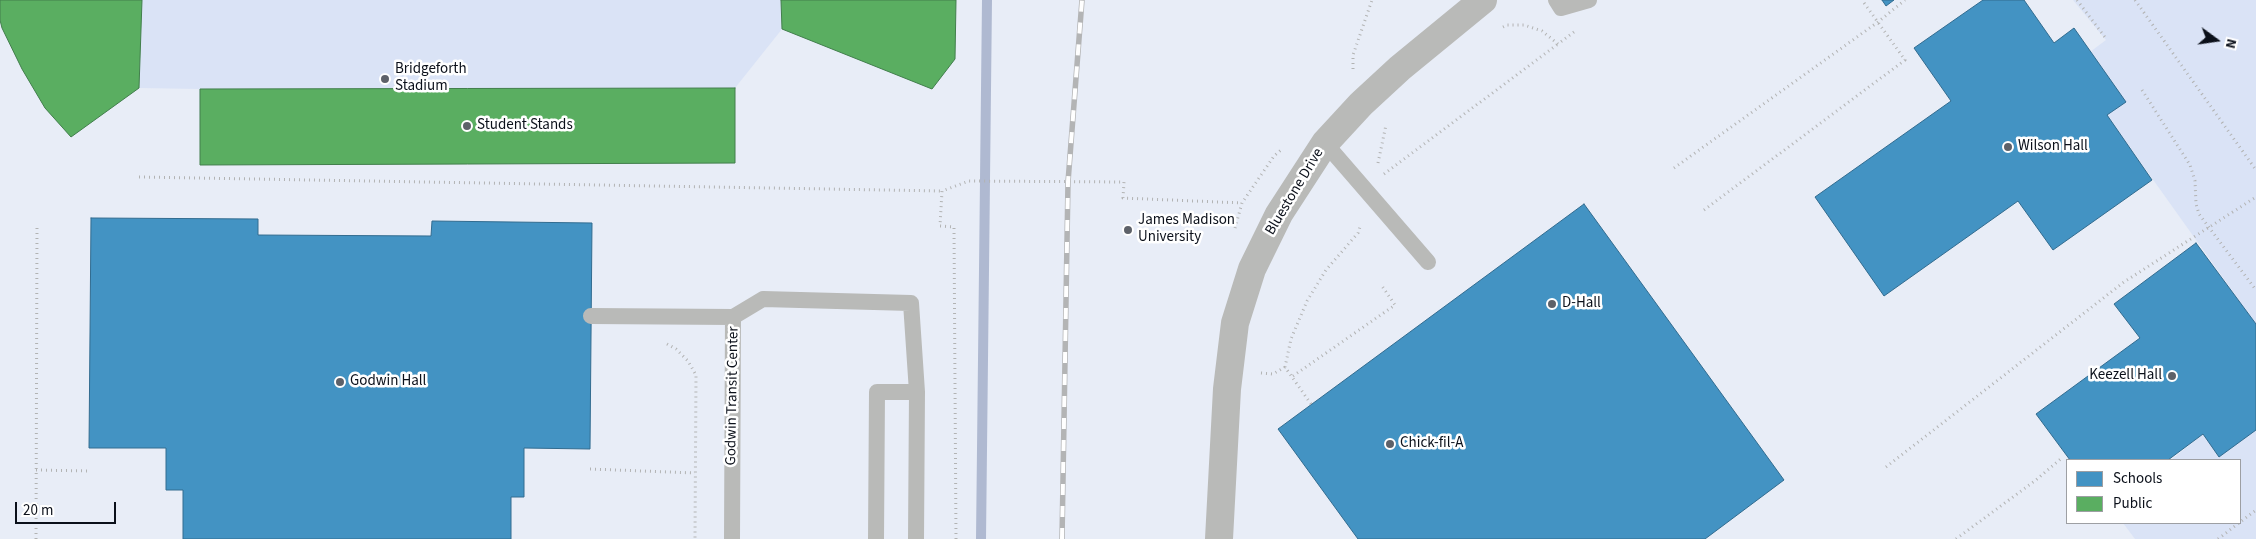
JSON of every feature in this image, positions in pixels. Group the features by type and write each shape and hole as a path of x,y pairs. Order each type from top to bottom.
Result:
{"street":[{"name":"Bluestone Drive","path":"1220,539 1227,389 1235,323 1252,269 1279,214 1325,143 1360,104 1400,68 1484,0"}],"lane":[{"path":"1556,0 1561,8 1589,0"},
{"path":"1325,143 1372,188 1428,262"},
{"name":"Godwin Transit Center","path":"732,539 733,317 763,299 912,303 917,392"},
{"path":"591,316 733,317"},
{"path":"876,539 877,392 917,392 916,539"}],"path":[{"path":"1704,210 1905,60 1862,0"},
{"path":"1674,168 1878,22 1905,0"},
{"path":"2077,0 2107,40"},
{"path":"2135,0 2256,170"},
{"path":"1497,30 1507,25 1524,25 1542,31 1558,44"},
{"path":"1372,188 1577,31"},
{"path":"2142,90 2182,149 2190,165 2195,181 2196,204 2199,214 2256,290"},
{"path":"1254,372 1273,374 1285,366 1291,339 1307,301 1326,270 1358,233 1372,188 1387,120"},
{"path":"139,177 942,191 969,181 1124,182 1123,198 1242,203"},
{"path":"942,191 940,226 954,227 956,539"},
{"path":"1886,467 2124,282 2256,197"},
{"path":"36,539 37,228"},
{"path":"1293,376 1395,305 1382,286"},
{"path":"660,340 676,349 688,361 696,375 695,539"},
{"path":"1285,366 1311,404"},
{"path":"1956,539 2036,480 2063,457"},
{"path":"590,469 695,473"},
{"path":"36,470 89,471"},
{"path":"2241,521 2256,510"},
{"path":"2218,539 2238,524"}],"shaded area":[{"name":"James Madison University","path":"0,0 2256,0 2256,539 0,539"},
{"name":"Bridgeforth Stadium","path":"0,0 956,0 955,59 932,89 782,29 735,88 735,163 200,165 199,89 139,88 71,137 45,108 22,69 2,28"},
{"path":"2073,0 2256,0 2256,324 2107,115 2090,52 2106,40"},
{"path":"2256,430 2256,539 2135,539 2124,524 2241,524 2241,459 2172,459 2203,434"}],"building: Schools":[{"path":"1882,0 1894,0 1886,6"},
{"name":"Wilson Hall","path":"1983,0 2024,0 2054,43 2074,28 2126,102 2107,115 2152,180 2053,250 2018,201 1884,296 1815,197 1951,101 1914,48"},
{"name":"D-Hall","path":"1584,204 1784,480 1705,539 1358,539 1278,429"},
{"name":"Godwin Hall","path":"91,218 258,219 258,235 431,236 432,221 592,223 590,449 524,448 524,497 511,497 511,539 183,539 183,490 166,490 166,448 89,448"},
{"name":"Keezell Hall","path":"2196,243 2256,324 2256,430 2219,457 2203,434 2169,459 2069,459 2036,414 2140,338 2114,304"}],"building: Public":[{"path":"0,0 142,0 139,88 71,137 45,108 22,69 2,28"},
{"path":"781,0 956,0 955,59 932,89 782,29"},
{"name":"Student Stands","path":"735,88 735,163 200,165 200,89"}],"waterway":[{"path":"981,539 987,0"}],"railway":[{"path":"1062,539 1068,182 1082,0"}],"place":[{"name":"Bridgeforth Stadium","path":"385,79"},
{"name":"Student Stands","path":"467,126"},
{"name":"Wilson Hall","path":"2008,147"},
{"name":"James Madison University","path":"1128,230"},
{"name":"D-Hall","path":"1552,304"},
{"name":"Keezell Hall","path":"2172,376"},
{"name":"Godwin Hall","path":"340,382"},
{"name":"Chick-fil-A","path":"1390,444"}]}
